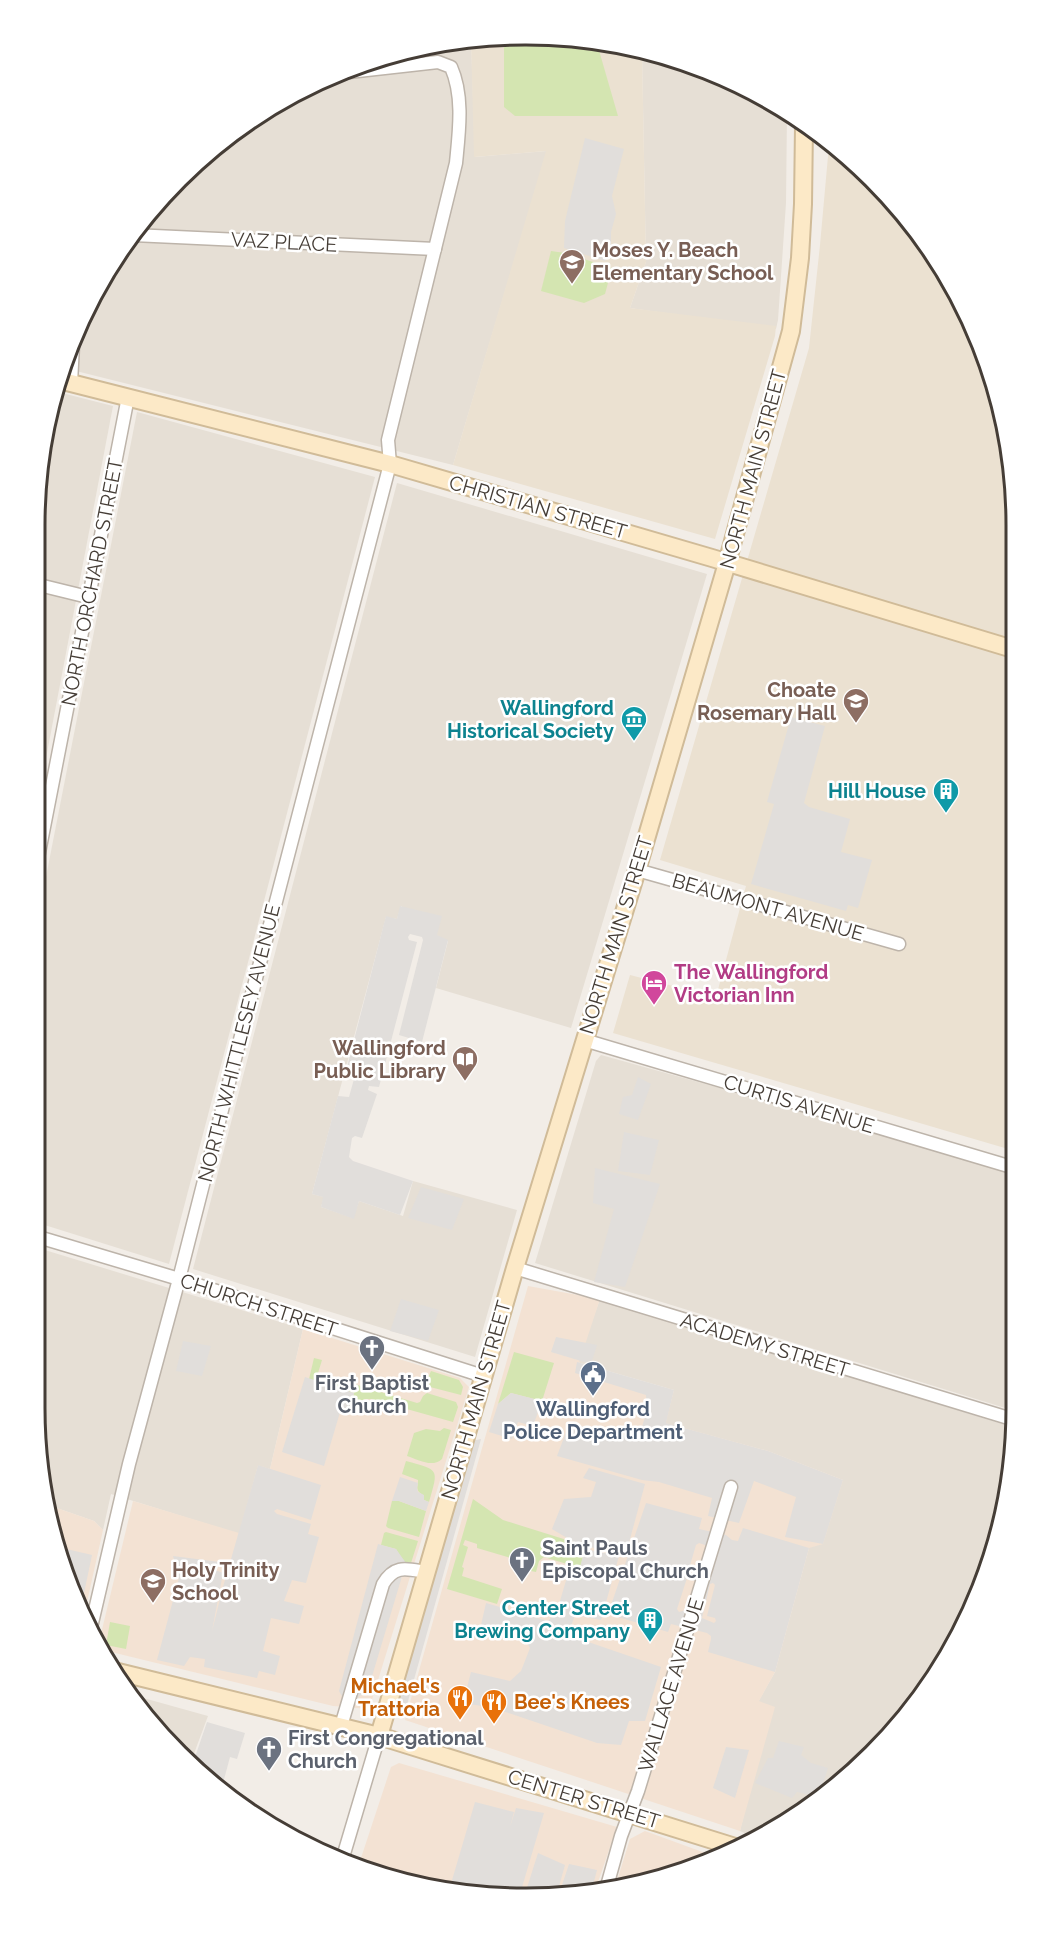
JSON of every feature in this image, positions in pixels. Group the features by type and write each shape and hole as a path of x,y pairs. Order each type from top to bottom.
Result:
{"street":[{"name":"NORTH WHITTLESEY AVENUE","path":"93,1617 129,1464 390,464 388,440 456,163 460,125 456,77 451,67 438,62 378,69"},
{"name":"NORTH MAIN STREET","path":"380,1736 483,1376 637,870 727,563 791,331 800,258 804,134"},
{"name":"VAZ PLACE","path":"142,235 435,249"},
{"name":"CHRISTIAN STREET","path":"67,383 390,464 1006,647"},
{"name":"NORTH ORCHARD STREET","path":"45,821 128,397"},
{"path":"45,586 88,597"},
{"name":"BEAUMONT AVENUE","path":"637,870 899,944"},
{"name":"CURTIS AVENUE","path":"584,1040 1006,1165"},
{"name":"CHURCH STREET","path":"45,1239 179,1279 483,1376"},
{"name":"ACADEMY STREET","path":"515,1268 1006,1417"},
{"name":"WALLACE AVENUE","path":"608,1881 731,1487"},
{"path":"341,1726 383,1584 394,1571 404,1568 426,1572"},
{"name":"CENTER STREET","path":"126,1674 380,1736 725,1844"},
{"path":"345,1852 380,1736"}],"shaded area":[{"name":"Moses Y. Beach Elementary School","path":"557,46 642,59 646,262 630,308 776,326 715,539 453,465 546,151 474,157 471,48"},
{"path":"471,48 475,157 547,151 453,465 71,370 109,285 144,233 186,186 233,144 285,109 342,82 401,61"},
{"path":"642,59 709,82 766,109 787,123 786,203 776,329 630,308 646,262"},
{"path":"585,138 624,149 612,196 616,214 611,232 611,248 605,261 564,248 565,221"},
{"name":"Choate Rosemary Hall","path":"828,153 887,209 907,233 942,285 980,371 997,432 1005,494 1006,526 1006,1148 613,1033 630,975 716,997 746,886 660,860 809,348"},
{"path":"64,393 113,406 45,763 45,526 46,494 54,432"},
{"path":"137,412 375,477 169,1264 45,1225 45,882"},
{"path":"397,483 707,574 571,1028 436,988 448,941 437,936 401,906 397,919 386,917 312,1194 324,1197 321,1207 353,1218 359,1201 403,1216 413,1181 517,1210 475,1357 193,1269"},
{"path":"791,717 825,726 804,803 809,807 850,819 841,852 872,860 858,908 848,905 846,911 751,884 774,804 767,802"},
{"path":"400,906 442,916 437,935 448,940 422,1042 399,1035 423,940 422,937 410,934 408,937 409,940 417,942 379,1087 369,1086 368,1090 377,1094 362,1138 355,1136 352,1138 349,1157 353,1161 413,1181 400,1215 359,1201 354,1219 321,1207 323,1197 312,1194 338,1096 349,1097 354,1079 345,1075 386,916 397,919"},
{"path":"601,1055 846,1123 1006,1172 1006,1408 535,1263 596,1061"},
{"path":"638,1077 651,1084 638,1120 619,1114 623,1097 632,1095"},
{"path":"624,1132 659,1140 650,1175 618,1171"},
{"path":"595,1168 660,1184 625,1287 594,1282 614,1209 593,1203"},
{"path":"421,1187 464,1199 452,1230 408,1218"},
{"path":"45,1250 303,1329 270,1469 258,1466 239,1534 111,1494 103,1530 94,1521 55,1508 54,1501 46,1439"},
{"path":"528,1286 600,1299 578,1366 674,1390 666,1423 768,1451 843,1480 823,1544 809,1548 775,1672 759,1701 775,1707 740,1831 405,1720"},
{"path":"401,1299 439,1310 428,1341 390,1331"},
{"path":"600,1299 1005,1425 1002,1470 990,1530 969,1591 942,1648 907,1700 887,1724 842,1769 792,1807 746,1834 740,1831 759,1753 758,1702 775,1672 809,1548 843,1480 768,1451 665,1423 674,1390 577,1362"},
{"path":"303,1329 460,1378 469,1387 369,1709 333,1706 112,1652 101,1633 133,1501 239,1533 258,1465 270,1469"},
{"path":"556,1337 597,1345 591,1364 551,1352"},
{"path":"183,1341 211,1346 202,1376 176,1371"},
{"path":"577,1362 674,1390 666,1423 768,1451 843,1480 823,1544 785,1537 796,1497 754,1481 739,1523 708,1516 712,1498 557,1456 568,1427 575,1425 627,1436 639,1436 647,1411 646,1395 575,1373"},
{"path":"305,1377 354,1393 350,1411 341,1409 324,1466 282,1452"},
{"path":"511,1393 542,1401 533,1426 518,1422 512,1439 489,1432 498,1404"},
{"path":"481,1439 405,1712 393,1705 467,1442"},
{"path":"258,1465 321,1485 311,1520 277,1509 274,1511 277,1514 311,1524 308,1534 319,1537 306,1583 292,1580 284,1601 304,1606 299,1624 271,1618 263,1651 280,1656 275,1675 259,1671 257,1678 204,1667 205,1659 190,1657 184,1666 157,1660 179,1578 173,1556 220,1562 215,1570 223,1573 212,1631"},
{"path":"589,1468 645,1484 627,1550 608,1551 577,1544 552,1529 564,1499 591,1497 596,1482 583,1478"},
{"path":"400,1477 418,1483 418,1492 424,1495 424,1500 429,1502 426,1511 399,1501 392,1501"},
{"path":"646,1503 702,1518 699,1529 726,1535 732,1540 738,1541 743,1528 809,1548 775,1672 708,1652 711,1636 707,1633 671,1624 668,1632 608,1614","holes":["699,1543 705,1545 705,1548 697,1575 688,1572 696,1545","687,1578 695,1581 686,1610 679,1612 677,1609","710,1584 715,1585 707,1616 715,1618 714,1623 702,1618"]},
{"path":"55,1508 94,1521 103,1530 87,1602 61,1532"},
{"path":"378,1544 396,1549 406,1563 367,1693 359,1696 357,1703 344,1700 339,1691"},
{"path":"67,1549 92,1555 84,1595"},
{"path":"585,1549 619,1556 601,1620 575,1615 568,1635 661,1667 645,1721 629,1721 621,1745 597,1743 494,1708 463,1703 471,1672 510,1681 521,1671 530,1648 524,1637 481,1625 486,1603 548,1621 557,1611 570,1567 580,1567"},
{"path":"142,1698 208,1716 194,1754"},
{"path":"207,1722 245,1733 237,1759 230,1757 224,1781 195,1756"},
{"path":"779,1741 804,1747 801,1755 811,1763 828,1768 822,1785 809,1795 797,1792 792,1798 755,1783 768,1758 773,1758"},
{"path":"726,1747 749,1750 735,1798 713,1788"},
{"path":"399,1763 617,1827 598,1882 526,1888 463,1884 401,1872 361,1858 391,1767"},
{"path":"475,1802 514,1812 510,1827 516,1808 544,1813 522,1888 451,1882"},
{"path":"645,1831 704,1853 650,1872 617,1879 630,1839"},
{"path":"538,1853 565,1865 559,1887 527,1888"},
{"path":"569,1864 597,1870 594,1883 561,1887"}],"green space":[{"path":"504,46 557,46 599,51 618,116 515,116 504,107"},
{"path":"551,251 565,253 612,268 605,294 584,303 541,291"},
{"path":"514,1352 554,1363 542,1401 511,1393 498,1404"},
{"path":"314,1358 322,1360 318,1373 417,1403 427,1393 456,1402 458,1407 453,1422 371,1399 351,1404 354,1393 309,1379"},
{"path":"431,1371 459,1380 463,1387 461,1395 430,1387 428,1378"},
{"path":"444,1428 451,1430 442,1459 430,1463 407,1456 414,1433 426,1429 440,1431"},
{"path":"406,1461 425,1466 434,1472 434,1483 429,1502 424,1500 418,1490 418,1480 402,1474"},
{"path":"473,1499 503,1520 586,1546 580,1568 544,1557 539,1561 536,1572 526,1570 528,1563 477,1548 477,1544 465,1540 463,1545 468,1547 462,1567 464,1568 462,1576 502,1589 497,1604 447,1589"},
{"path":"392,1501 399,1501 426,1511 419,1537 386,1526"},
{"path":"386,1532 418,1541 411,1563 404,1562 396,1549 381,1545"},
{"path":"110,1622 130,1626 126,1649 108,1645"}],"place":[{"name":"Moses Y. Beach Elementary School","path":"572,285"},
{"name":"Choate Rosemary Hall","path":"856,724"},
{"name":"Wallingford Historical Society","path":"634,742"},
{"name":"Hill House","path":"946,814"},
{"name":"The Wallingford Victorian Inn","path":"654,1006"},
{"name":"Wallingford Public Library","path":"465,1082"},
{"name":"First Baptist Church","path":"372,1371"},
{"name":"Wallingford Police Department","path":"593,1397"},
{"name":"Saint Pauls Episcopal Church","path":"522,1583"},
{"name":"Holy Trinity School","path":"153,1604"},
{"name":"Center Street Brewing Company","path":"650,1643"},
{"name":"Michael's Trattoria","path":"460,1721"},
{"name":"Bee's Knees","path":"494,1725"},
{"name":"First Congregational Church","path":"269,1772"}]}
